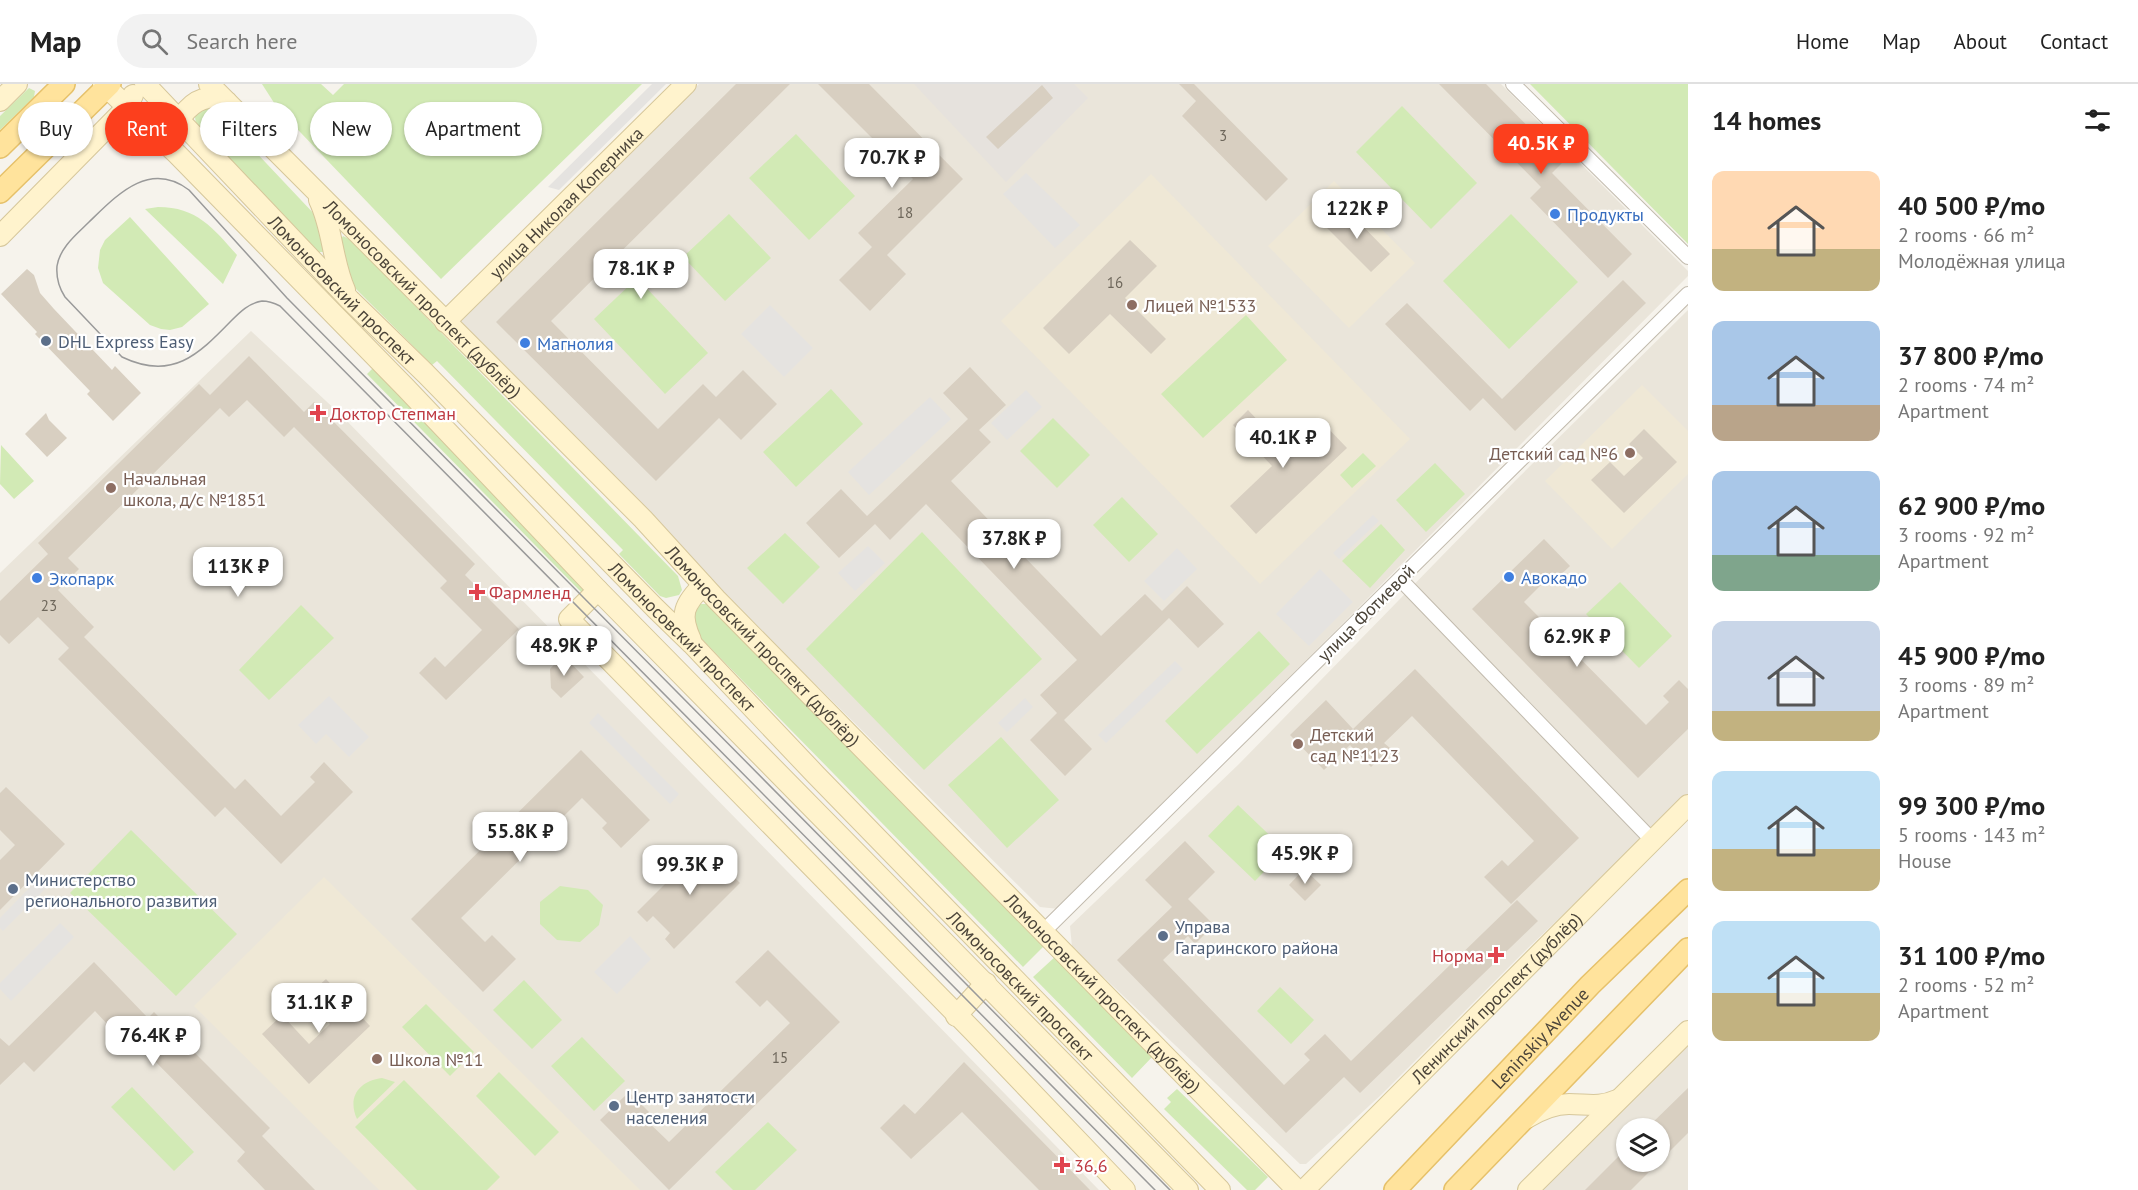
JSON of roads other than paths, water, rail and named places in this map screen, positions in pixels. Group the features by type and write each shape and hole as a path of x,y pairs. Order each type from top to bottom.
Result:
{"main road":[{"path":"0,101 17,84"},
{"path":"0,147 64,84"},
{"path":"130,102 138,84"},
{"name":"Ломоносовский проспект","path":"145,84 162,102"},
{"name":"Ломоносовский проспект (дублёр)","path":"209,84 227,102"},
{"name":"улица Николая Коперника","path":"446,322 686,84"},
{"path":"0,192 106,85"},
{"name":"Ломоносовский проспект","path":"106,85 124,102"},
{"path":"188,111 196,103 208,98 227,102"},
{"path":"0,236 105,129"},
{"name":"Ломоносовский проспект","path":"188,129 350,300 692,644 1220,1190"},
{"name":"Ломоносовский проспект","path":"179,156 405,387 598,590 1188,1190"},
{"name":"Ломоносовский проспект (дублёр)","path":"281,156 643,519 703,585 906,794 1044,931 1297,1190"},
{"path":"314,189 328,221 336,262 350,300"},
{"path":"692,644 684,624 684,614 689,600 703,585"},
{"path":"598,590 569,619 1125,1190"},
{"path":"647,640 644,631 648,622 657,617 667,620"},
{"name":"Ленинский проспект (дублёр)","path":"1304,1190 1688,805"},
{"name":"Leninskiy Avenue","path":"1395,1190 1590,985 1688,890"},
{"path":"923,920 932,922 940,917 943,910 941,902"},
{"path":"1455,1190 1688,949"},
{"path":"956,1016 986,983"},
{"path":"1528,1190 1688,1031"},
{"path":"1522,1121 1540,1110 1554,1106 1605,1105 1620,1099"}],"street":[{"path":"1513,84 1688,256"},
{"name":"улица Фотиевой","path":"1044,931 1688,294"},
{"path":"1400,579 1653,841"}],"tram line":[{"path":"1155,1190 280,306 262,301 249,306 207,344 183,361 170,365 140,364 122,357 63,294 57,266 70,241 111,201 134,185 147,180 160,179 174,182 189,190 287,298 1170,1190"}],"place":[{"name":"Продукты","path":"1555,214"},
{"name":"Лицей №1533","path":"1132,305"},
{"name":"DHL Express Easy","path":"46,341"},
{"name":"Магнолия","path":"525,343"},
{"name":"Доктор Степман","path":"318,413"},
{"name":"Детский сад №6","path":"1630,453"},
{"name":"Начальная школа, д/с №1851","path":"111,488"},
{"name":"Авокадо","path":"1509,577"},
{"name":"Экопарк","path":"37,578"},
{"name":"Фармленд","path":"477,592"},
{"name":"Детский сад №1123","path":"1298,744"},
{"name":"Министерство регионального развития","path":"13,889"},
{"name":"Управа Гагаринского района","path":"1163,936"},
{"name":"Норма","path":"1496,955"},
{"name":"Школа №11","path":"377,1059"},
{"name":"Центр занятости населения","path":"614,1106"},
{"name":"36,6","path":"1062,1165"}]}
